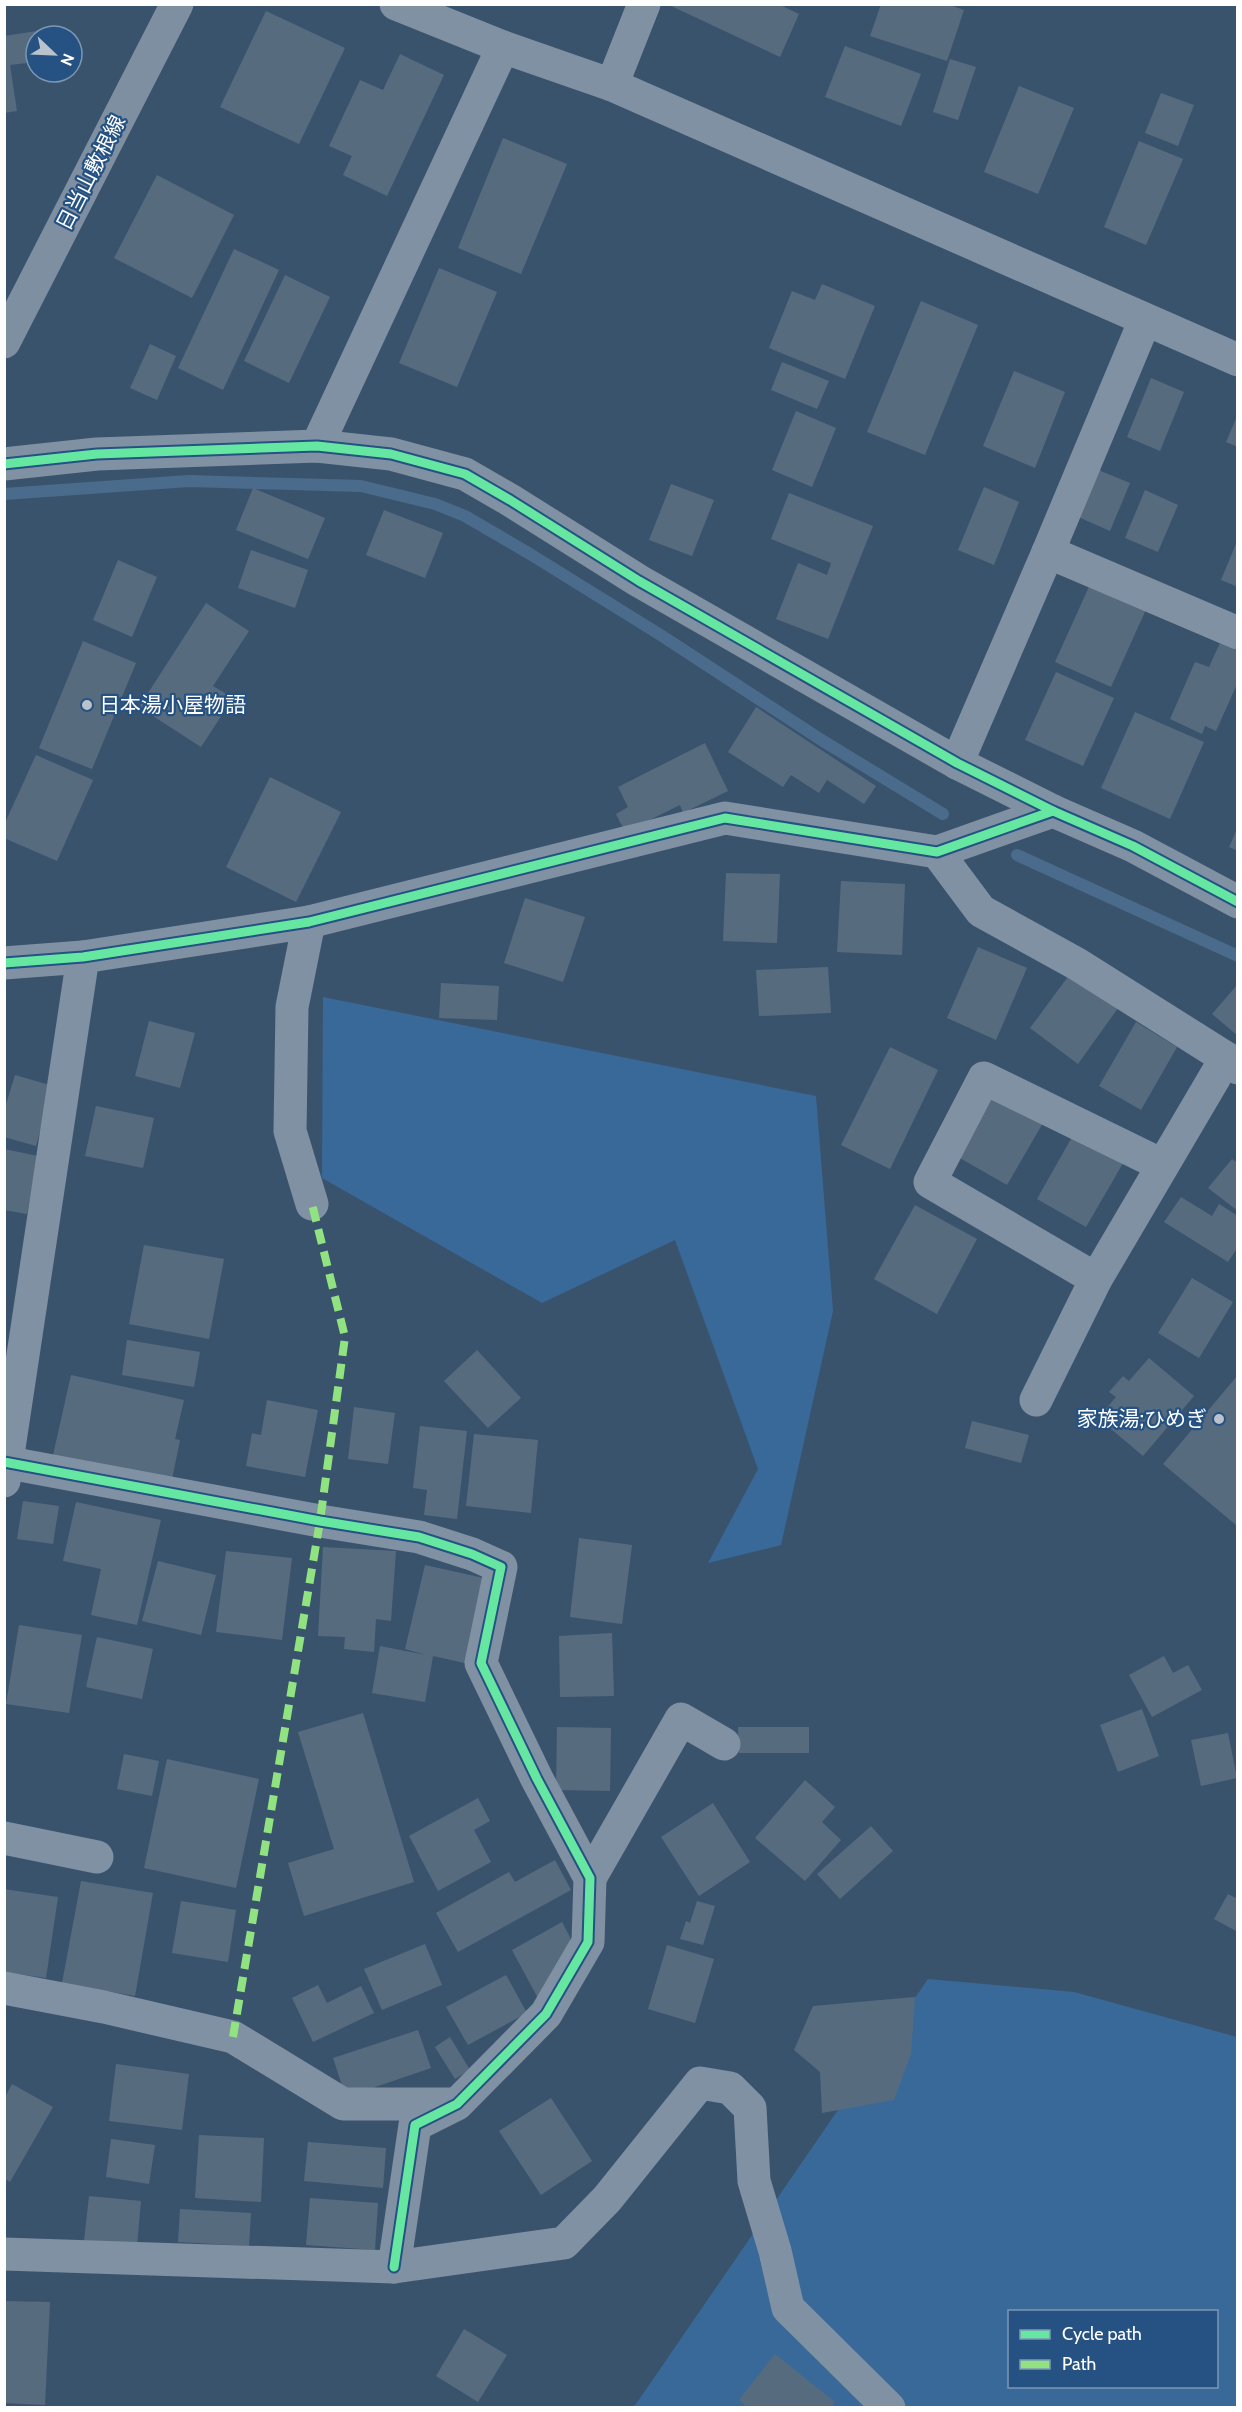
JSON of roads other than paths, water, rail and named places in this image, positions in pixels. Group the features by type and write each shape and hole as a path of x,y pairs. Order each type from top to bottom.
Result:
{"main road":[{"name":"日当山敷根線","path":"4,342 177,4"}],"street":[{"path":"396,4 503,47 612,85 1238,360"},
{"path":"612,85 644,4"},
{"path":"317,446 503,47"},
{"path":"957,763 1145,320"},
{"path":"4,464 97,454 317,446 391,454 465,474 639,581 957,763 1053,811 1133,846 1238,902"},
{"path":"1048,552 1238,633"},
{"path":"4,963 83,957 309,922 725,818 937,852 1053,811"},
{"path":"937,852 981,911 1077,964 1232,1063 1162,1165 1096,1279 1036,1400"},
{"path":"309,922 292,1007 290,1131 312,1204"},
{"path":"83,957 6,1468 419,1537 472,1554 501,1567 481,1663 537,1779 590,1878"},
{"path":"1096,1279 930,1182 984,1078 1162,1165"},
{"path":"394,2267 416,2125 457,2104 546,2014 588,1942 590,1878 681,1719 724,1744"},
{"path":"4,1838 97,1857"},
{"path":"4,1988 104,2007 233,2037 343,2104 457,2104"},
{"path":"4,2254 394,2267 564,2243 607,2199 700,2083 730,2088 750,2108 754,2181 776,2251 788,2308 889,2408"}],"waterway":[{"path":"4,494 189,481 361,486 435,504 465,516 530,554 659,634 823,741 943,814"},
{"path":"1017,855 1238,956"}],"place":[{"name":"日本湯小屋物語","path":"87,705"},
{"name":"家族湯;ひめぎ","path":"1219,1419"}]}
